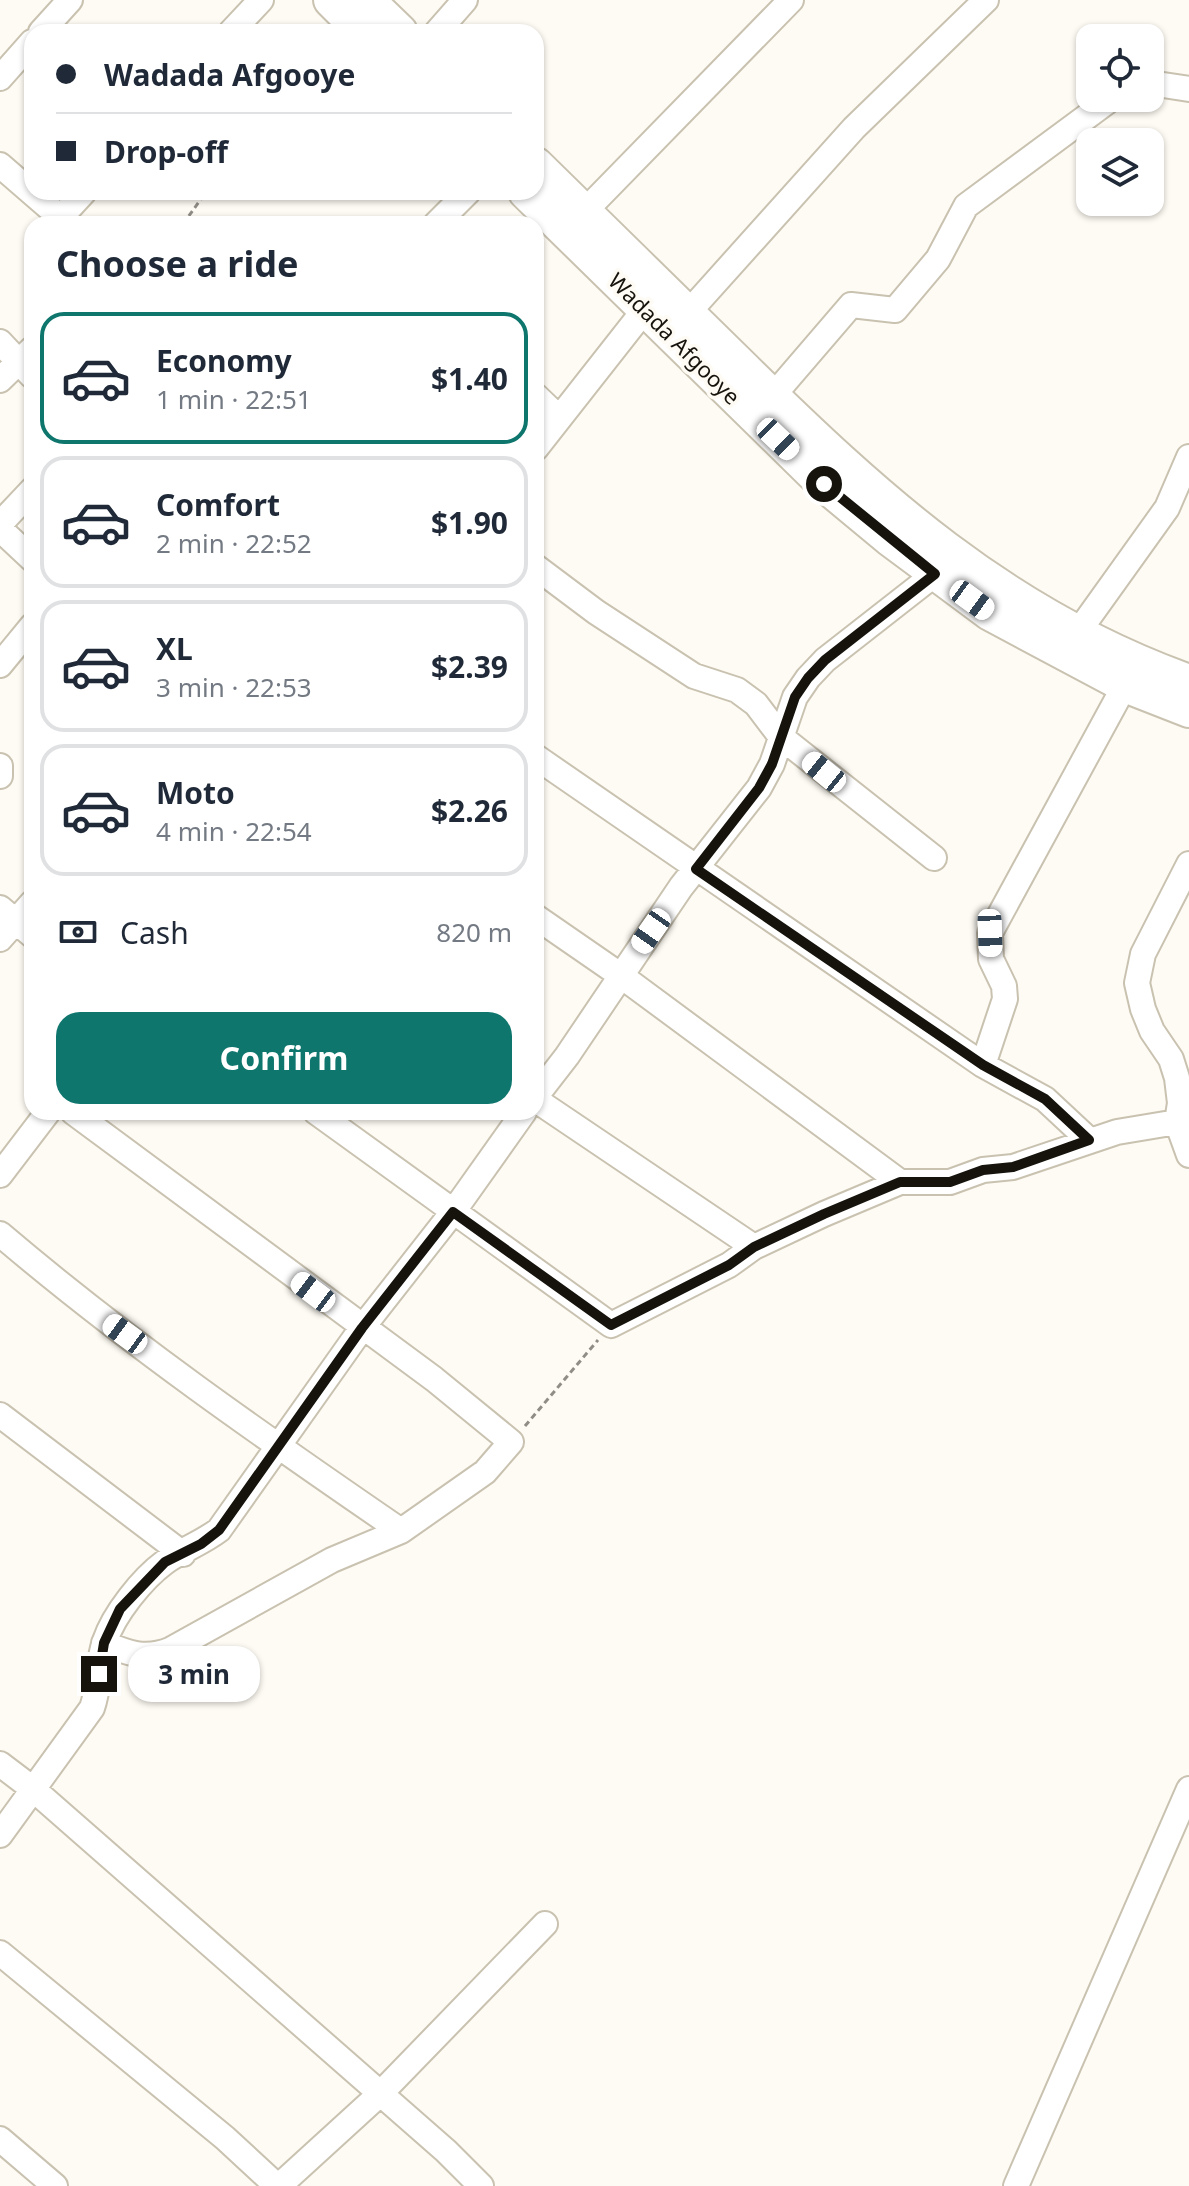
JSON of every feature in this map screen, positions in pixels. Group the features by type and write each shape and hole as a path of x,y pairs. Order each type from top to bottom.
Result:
{"highway":[{"path":"331,0 355,24"},
{"path":"367,0 392,24"},
{"name":"Wadada Afgooye","path":"544,173 848,470 919,531 1076,635 1137,663 1189,682"},
{"name":"Wadada Afgooye","path":"534,200 824,484 935,574 990,613 1125,685 1189,710"}],"street":[{"path":"48,24 70,0"},
{"path":"238,24 261,0"},
{"path":"444,24 465,0"},
{"path":"584,212 791,0"},
{"path":"687,314 854,128 986,0"},
{"path":"0,78 24,51"},
{"path":"1164,85 1189,89"},
{"path":"772,397 851,305 895,310 938,259 966,206 1093,112"},
{"path":"0,165 24,186"},
{"path":"41,200 59,216"},
{"path":"444,216 460,200"},
{"path":"544,438 646,308"},
{"path":"0,342 24,360"},
{"path":"0,380 24,364"},
{"path":"544,404 559,418"},
{"path":"1076,635 1167,508 1189,457"},
{"path":"24,499 0,527 24,551"},
{"path":"544,573 596,612 694,676 737,690 756,704 781,737 934,858"},
{"path":"544,1087 696,869 759,788 772,764 795,697 808,678 825,660 935,574"},
{"path":"0,665 24,636"},
{"path":"983,1065 1005,999 1004,986 991,959 990,933 1125,685"},
{"path":"544,763 983,1065 1045,1099 1089,1140"},
{"path":"0,766 0,776"},
{"path":"1189,864 1143,954 1137,983 1148,1020 1171,1059 1177,1078 1180,1103 1177,1122 1189,1155"},
{"path":"544,923 900,1182"},
{"path":"544,1103 754,1247"},
{"path":"0,1175 42,1120"},
{"path":"84,1120 434,1379 511,1442 485,1472 401,1531 332,1560 170,1650 155,1656 130,1654 104,1643"},
{"path":"327,1120 611,1325 729,1265 754,1247 900,1182 950,1182 983,1170 1013,1167 1117,1132 1177,1122"},
{"path":"0,1835 92,1708 104,1643 120,1609 165,1562 219,1530 362,1328 453,1212 518,1120"},
{"path":"0,1234 74,1297 278,1447 401,1531"},
{"path":"0,1415 183,1554"},
{"path":"0,1764 33,1789 381,2093 481,2186"},
{"path":"1016,2186 1189,1789"},
{"path":"0,1953 225,2138 278,2186 381,2093 545,1924"},
{"path":"0,2139 55,2186"}],"path":[{"path":"511,1442 611,1325"}],"route":[{"path":"99,1674 104,1643 120,1609 165,1562 201,1544 219,1530 362,1328 453,1212 611,1325 729,1265 754,1247 900,1182 950,1182 983,1170 1013,1167 1089,1140 1045,1099 983,1065 696,869 759,788 772,764 795,697 808,678 825,660 935,574 824,484"}]}
